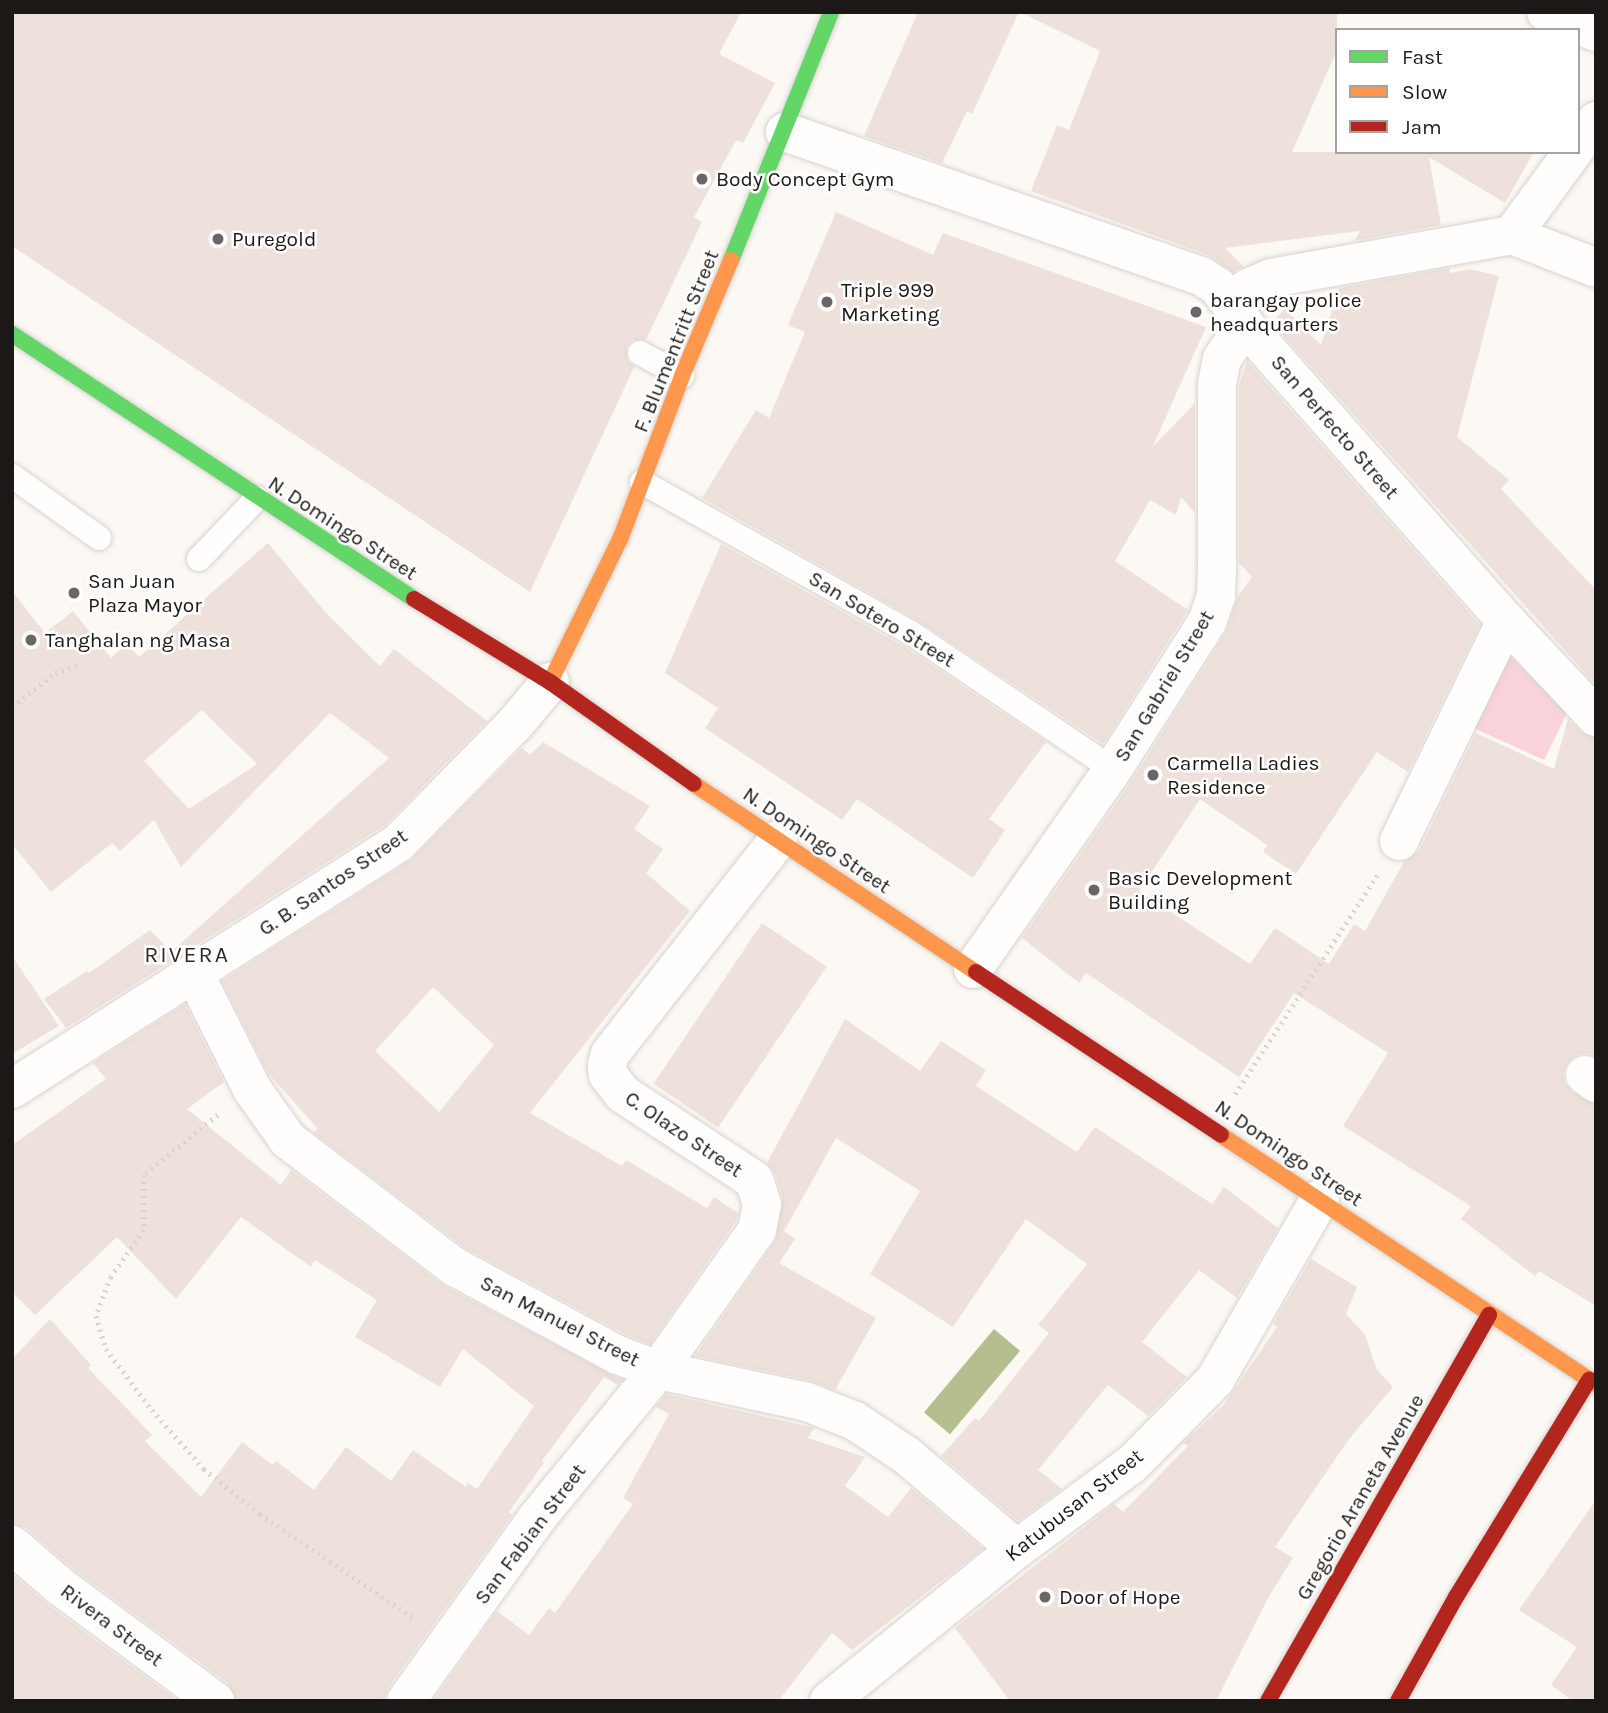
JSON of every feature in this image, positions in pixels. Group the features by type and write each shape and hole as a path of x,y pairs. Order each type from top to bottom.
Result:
{"main road":[{"name":"F. Blumentritt Street","path":"550,682 621,537 682,376 785,132 831,12"},
{"name":"N. Domingo Street","path":"12,334 257,498 486,645 550,682 617,732 1592,1382"},
{"name":"Gregorio Araneta Avenue","path":"1268,1701 1489,1315"},
{"path":"1398,1701 1457,1597 1592,1382"}],"street":[{"path":"1546,12 1596,32"},
{"path":"1580,142 1596,121"},
{"name":"San Perfecto Street","path":"785,132 1201,276 1218,287 1238,315 1506,621 1596,717"},
{"path":"1572,154 1512,235 1596,268"},
{"name":"San Gabriel Street","path":"973,968 1114,769 1207,622 1216,596 1217,384 1222,359 1248,288 1271,278 1512,235"},
{"path":"1399,841 1506,621"},
{"name":"G. B. Santos Street","path":"13,1088 400,842 514,725 550,682"},
{"name":"C. Olazo Street","path":"658,1370 757,1230 762,1204 754,1180 623,1094 608,1075 607,1065 610,1054 778,840"},
{"name":"San Manuel Street","path":"194,973 252,1089 288,1140 454,1267 618,1355 658,1370 807,1402 855,1421 906,1455 1017,1549"},
{"name":"Katubusan Street","path":"829,1701 1017,1549 1132,1464 1215,1380 1320,1199"},
{"name":"San Fabian Street","path":"406,1701 537,1518 658,1370"},
{"name":"Rivera Street","path":"12,1545 61,1587 215,1701"}],"lane":[{"path":"640,353 682,376"},
{"path":"12,476 99,538"},
{"name":"San Sotero Street","path":"642,482 911,633 1114,769"},
{"path":"199,559 257,498"}],"path":[{"path":"12,707 55,673 81,664"},
{"path":"1213,1127 1399,841"},
{"path":"252,1089 144,1175 145,1230 111,1278 96,1316 106,1349 152,1410 204,1469 260,1514 449,1644"}],"shaded area":[{"path":"1505,651 1567,713 1544,760 1469,726"},
{"path":"994,1329 1020,1351 950,1434 924,1412"}],"building":[{"path":"12,12 741,12 719,54 775,83 743,143 736,140 694,217 702,222 646,340 633,340 627,346 627,360 634,367 530,592 12,246"},
{"path":"918,12 1019,12 972,114 967,111 942,163 864,136"},
{"path":"1020,12 1337,12 1335,55 1292,152 1533,154 1505,203 1429,157 1441,225 1354,241 1360,231 1225,248 1243,266 1233,272 1208,255 1031,191 1057,125 1069,130 1100,51"},
{"path":"836,212 933,255 943,233 1206,327 1152,448 1195,403 1195,513 1181,497 1176,515 1150,500 1115,561 1188,610 1103,744 919,621 702,498 756,410 769,418 805,332 788,325"},
{"path":"1449,268 1450,273 1470,269 1499,276 1457,437 1509,480 1501,489 1596,590 1596,685 1272,323 1285,309 1321,345 1339,288"},
{"path":"1247,361 1480,625 1408,772 1377,752 1296,874 1263,852 1267,845 1200,799 1139,891 1250,964 1275,928 1329,964 1354,924 1365,931 1404,862 1419,851 1476,733 1554,769 1568,719 1581,732 1596,738 1596,1056 1587,1053 1576,1055 1567,1063 1563,1073 1565,1083 1572,1092 1596,1105 1596,1306 1539,1271 1535,1276 1461,1219 1471,1206 1343,1126 1388,1053 1294,993 1239,1077 1086,973 1079,983 1022,938 1131,782 1225,634 1238,596 1252,577 1239,563 1239,386"},
{"path":"268,543 326,613 380,666 394,649 487,721 385,825 66,1028 44,999 87,971 89,973 150,930 171,952 389,758 330,713 181,867 154,820 120,851 112,843 51,892 12,844 12,591 45,633 73,611 111,658 127,644 139,657","holes":["202,710 257,764 189,809 144,761"]},
{"path":"721,544 903,646 1046,742 989,819 1005,830 973,878 857,799 842,820 705,728 718,708 665,673"},
{"path":"543,742 650,806 634,829 663,849 646,873 690,911 530,1113 622,1166 626,1160 707,1208 714,1197 738,1213 736,1221 650,1344 627,1335 467,1249 314,1133 317,1128 268,1073 222,981 411,860 522,748 530,755","holes":["433,987 494,1045 439,1112 375,1051"]},
{"path":"762,923 827,967 718,1127 654,1084"},
{"path":"12,956 59,1026 12,1054"},
{"path":"185,1004 224,1082 187,1109 281,1185 291,1170 444,1286 622,1380 618,1385 604,1377 542,1461 544,1463 509,1512 512,1515 388,1688 384,1701 236,1701 228,1683 75,1570 26,1528 12,1524 12,1359 50,1319 91,1365 88,1368 152,1435 145,1441 201,1497 242,1442 273,1465 276,1461 314,1490 346,1447 391,1481 413,1450 466,1487 468,1483 477,1489 534,1406 463,1349 440,1387 355,1337 377,1300 315,1260 311,1267 241,1217 176,1299 117,1237 35,1315 12,1292 12,1145 106,1079 93,1063"},
{"path":"845,1019 920,1071 941,1041 986,1070 976,1086 1077,1152 1095,1127 1212,1204 1224,1187 1278,1228 1237,1298 1199,1270 1142,1342 1187,1377 1148,1416 1108,1385 1038,1470 1062,1489 1018,1521 941,1456 975,1418 979,1421 1049,1333 1038,1325 1087,1264 1026,1219 953,1327 870,1274 920,1191 836,1138 784,1231 795,1239 779,1263 876,1318 835,1390 812,1381 695,1356 775,1242 783,1198 775,1173 767,1163"},
{"path":"1311,1259 1357,1287 1346,1314 1365,1335 1377,1370 1393,1387 1349,1439 1275,1547 1293,1558 1269,1596 1216,1701 1010,1701 955,1628 1114,1504 1123,1512 1188,1446 1183,1443 1224,1405 1277,1327 1273,1324"},
{"path":"666,1394 814,1428 808,1438 865,1457 845,1486 888,1517 911,1488 983,1549 852,1650 832,1633 778,1701 433,1701 497,1611 529,1635 549,1608 555,1613 633,1504 623,1498 669,1414 656,1407"},
{"path":"1596,1500 1596,1701 1573,1701 1551,1685 1577,1647 1519,1610"},
{"path":"12,1574 48,1605 178,1701 12,1701"}],"traffic: fast":[{"path":"731,260 831,12"},
{"path":"12,334 414,599"}],"traffic: slow":[{"path":"550,682 621,537 682,376 731,260"},
{"path":"694,784 976,972"},
{"path":"1221,1135 1596,1384"}],"traffic: jam":[{"path":"414,599 550,682 694,784"},
{"path":"976,972 1221,1135"},
{"path":"1268,1701 1489,1315"},
{"path":"1398,1701 1456,1597 1589,1380"}],"place":[{"name":"Body Concept Gym","path":"702,179"},
{"name":"Puregold","path":"218,239"},
{"name":"Triple 999 Marketing","path":"827,302"},
{"name":"barangay police headquarters","path":"1196,312"},
{"name":"San Juan Plaza Mayor","path":"74,593"},
{"name":"Tanghalan ng Masa","path":"31,640"},
{"name":"Carmella Ladies Residence","path":"1153,775"},
{"name":"Basic Development Building","path":"1094,890"},
{"name":"Door of Hope","path":"1045,1597"}],"district":[{"name":"RIVERA","path":"187,955"}]}
